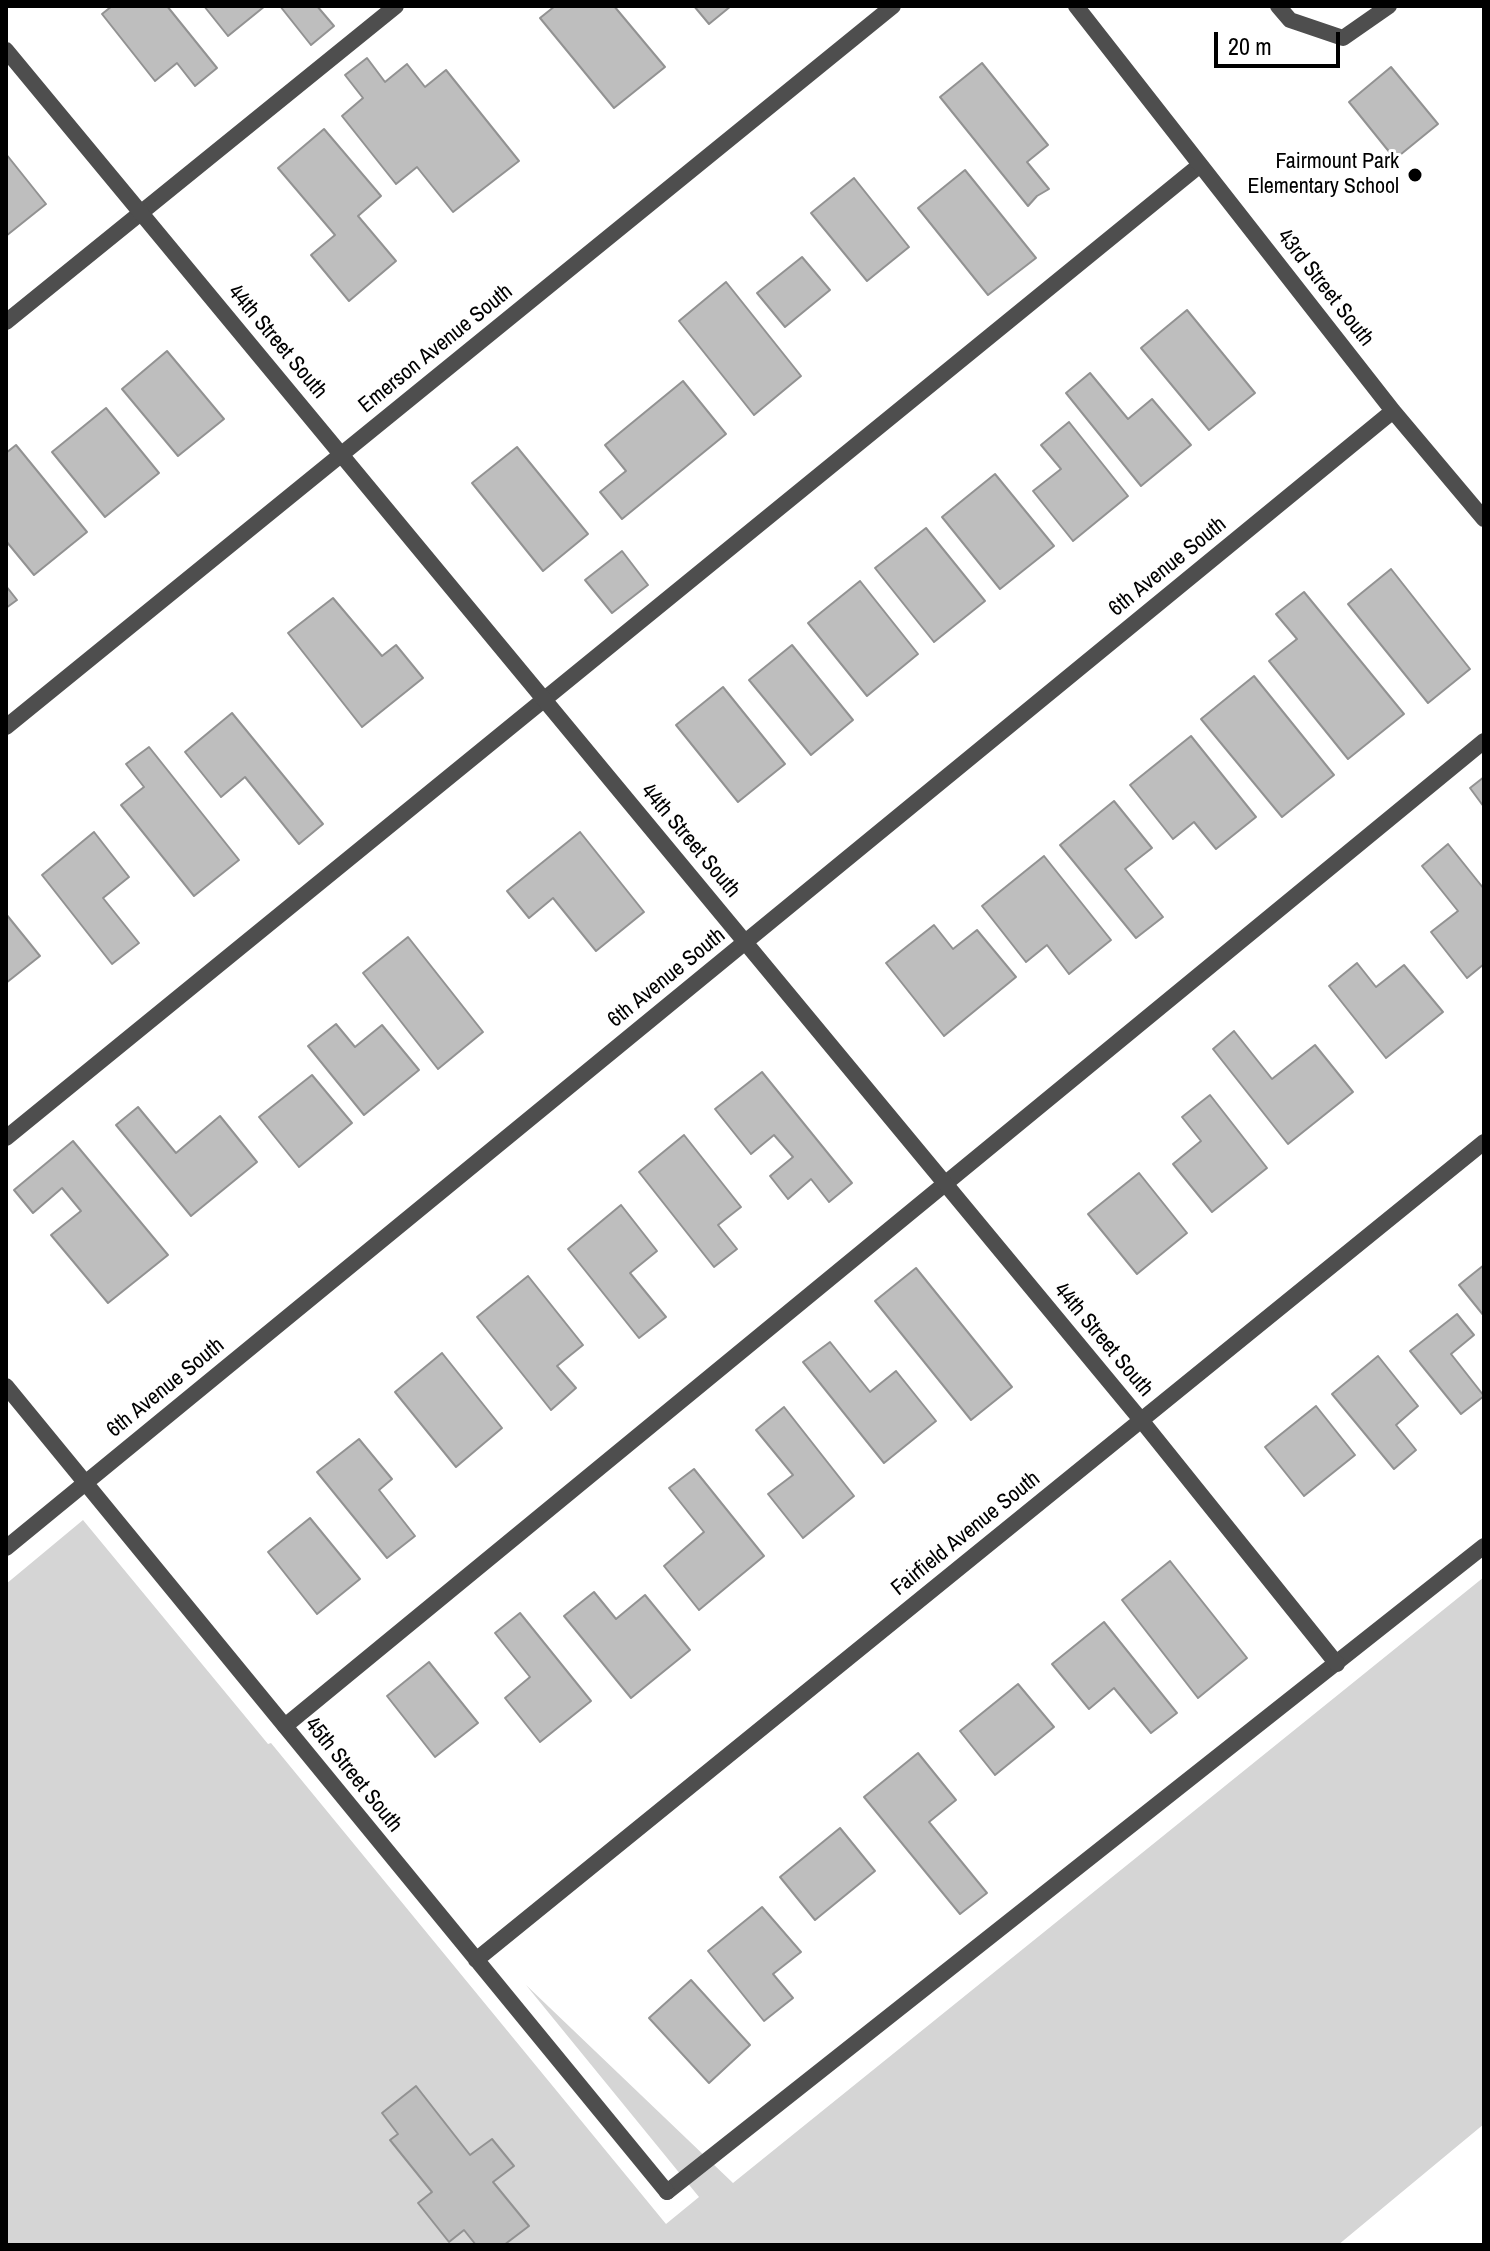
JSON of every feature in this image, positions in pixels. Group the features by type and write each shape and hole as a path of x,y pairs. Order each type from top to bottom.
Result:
{"street":[{"path":"6,322 396,6"},
{"name":"Emerson Avenue South","path":"6,727 893,6"},
{"name":"43rd Street South","path":"1076,6 1393,411 1484,519"},
{"path":"1278,6 1290,20 1343,38 1389,6"},
{"name":"44th Street South","path":"6,50 1141,1420 1337,1664"},
{"path":"6,1138 1200,165"},
{"name":"6th Avenue South","path":"6,1548 1393,411"},
{"path":"285,1726 1484,741"},
{"name":"Fairfield Avenue South","path":"476,1960 1484,1142"},
{"name":"45th Street South","path":"6,1386 667,2192 1337,1664"},
{"path":"1337,1664 1484,1546"}],"shaded area":[{"path":"83,1520 268,1744 271,1743 666,2224 699,2197 526,1985 733,2183 1484,1577 1484,2124 1338,2245 6,2245 6,1584"}],"building":[{"path":"112,6 167,6 217,68 195,86 177,63 155,81 102,14"},
{"path":"204,6 265,6 228,36"},
{"path":"280,6 317,6 334,26 311,45"},
{"path":"555,6 614,6 665,67 614,108 540,18"},
{"path":"694,6 731,6 709,24"},
{"path":"367,58 385,82 407,64 425,87 446,70 519,161 453,212 417,167 396,184 342,116 363,98 345,75"},
{"path":"982,63 1048,145 1027,162 1049,189 1028,206 940,97"},
{"path":"1391,67 1438,124 1395,159 1349,102"},
{"path":"324,129 381,196 358,216 396,261 349,301 311,255 335,235 278,168"},
{"path":"6,154 46,204 6,236"},
{"path":"965,170 1036,258 988,295 918,208"},
{"path":"854,178 909,247 867,281 811,213"},
{"path":"802,257 830,290 785,327 757,293"},
{"path":"726,282 801,376 754,415 679,321"},
{"path":"1187,310 1255,393 1209,430 1141,348"},
{"path":"167,351 224,419 178,456 122,389"},
{"path":"1090,373 1128,419 1152,399 1191,445 1141,486 1066,393"},
{"path":"683,381 726,434 622,519 600,492 626,471 605,445"},
{"path":"106,408 159,473 105,517 52,452"},
{"path":"1069,422 1128,496 1073,541 1033,491 1061,469 1041,445"},
{"path":"16,445 87,532 34,575 6,541 6,453"},
{"path":"517,447 588,534 543,571 472,483"},
{"path":"995,474 1054,546 1000,589 942,517"},
{"path":"926,528 985,601 934,642 875,568"},
{"path":"622,551 648,585 612,613 585,580"},
{"path":"1391,569 1470,669 1428,703 1348,604"},
{"path":"860,581 918,654 867,696 808,623"},
{"path":"6,586 17,600 6,608"},
{"path":"1304,592 1404,714 1348,759 1269,661 1297,639 1276,614"},
{"path":"333,598 382,656 396,645 423,678 362,727 288,633"},
{"path":"792,645 853,720 811,755 749,680"},
{"path":"1254,676 1334,775 1282,817 1201,719"},
{"path":"723,687 785,764 738,802 676,725"},
{"path":"232,713 323,824 299,844 245,777 221,797 185,752"},
{"path":"1191,736 1256,817 1216,849 1194,822 1173,839 1130,785"},
{"path":"149,747 239,860 194,896 121,805 144,787 126,764"},
{"path":"1484,777 1484,807 1470,788"},
{"path":"1114,801 1152,848 1125,869 1163,917 1136,938 1060,845"},
{"path":"94,832 129,877 103,898 139,943 112,964 42,875"},
{"path":"580,832 644,912 596,951 553,898 529,918 507,891"},
{"path":"1448,844 1484,889 1484,964 1467,978 1431,932 1458,911 1422,866"},
{"path":"1044,856 1111,940 1069,974 1047,945 1026,962 982,906"},
{"path":"6,914 40,956 6,983"},
{"path":"934,925 953,949 977,930 1016,977 944,1036 886,963"},
{"path":"408,937 483,1032 438,1069 363,973"},
{"path":"1357,963 1376,987 1404,965 1443,1012 1386,1058 1329,986"},
{"path":"336,1024 355,1047 382,1025 419,1070 364,1115 308,1046"},
{"path":"1234,1031 1272,1079 1315,1045 1353,1092 1288,1144 1213,1049"},
{"path":"762,1072 852,1183 829,1202 811,1179 788,1199 770,1176 793,1157 774,1135 751,1154 715,1109"},
{"path":"312,1075 352,1123 299,1167 259,1117"},
{"path":"1210,1095 1267,1168 1212,1212 1173,1164 1201,1141 1182,1117"},
{"path":"138,1107 176,1153 220,1116 257,1162 191,1216 116,1125"},
{"path":"684,1135 741,1207 718,1225 737,1249 714,1267 639,1172"},
{"path":"73,1141 168,1255 108,1303 51,1235 81,1211 62,1188 33,1213 14,1190"},
{"path":"1139,1173 1187,1233 1137,1274 1088,1214"},
{"path":"621,1205 657,1251 630,1273 666,1317 639,1338 568,1249"},
{"path":"1484,1265 1484,1316 1459,1285"},
{"path":"916,1268 1012,1387 971,1420 875,1301"},
{"path":"528,1276 583,1345 557,1366 576,1388 551,1410 477,1317"},
{"path":"1457,1314 1474,1335 1451,1354 1484,1396 1461,1414 1410,1351"},
{"path":"830,1342 870,1392 896,1371 936,1421 884,1463 803,1362"},
{"path":"442,1353 502,1428 456,1467 395,1392"},
{"path":"1378,1356 1418,1406 1396,1425 1416,1450 1394,1469 1332,1394"},
{"path":"1316,1406 1355,1455 1304,1496 1265,1447"},
{"path":"784,1407 854,1496 803,1538 768,1494 793,1475 756,1430"},
{"path":"359,1439 392,1479 379,1490 415,1536 387,1558 317,1472"},
{"path":"694,1469 764,1556 699,1610 664,1566 704,1532 669,1488"},
{"path":"310,1518 360,1579 317,1614 268,1552"},
{"path":"1170,1561 1247,1658 1198,1698 1122,1600"},
{"path":"594,1592 616,1619 645,1595 690,1650 631,1698 564,1616"},
{"path":"520,1613 591,1701 540,1742 505,1698 530,1677 495,1633"},
{"path":"1104,1622 1177,1713 1151,1733 1114,1688 1089,1709 1052,1664"},
{"path":"429,1662 478,1723 435,1757 387,1696"},
{"path":"1018,1684 1054,1727 995,1775 960,1731"},
{"path":"918,1753 956,1800 929,1822 987,1893 960,1914 864,1797"},
{"path":"840,1828 875,1871 815,1920 780,1877"},
{"path":"762,1907 801,1952 773,1974 793,1998 764,2021 708,1951"},
{"path":"691,1980 750,2045 709,2083 649,2018"},
{"path":"416,2086 470,2155 492,2139 514,2166 493,2182 529,2226 504,2245 476,2245 464,2230 449,2242 418,2203 432,2192 390,2140 398,2134 382,2113"}],"place":[{"name":"Fairmount Park Elementary School","path":"1415,175"}]}
